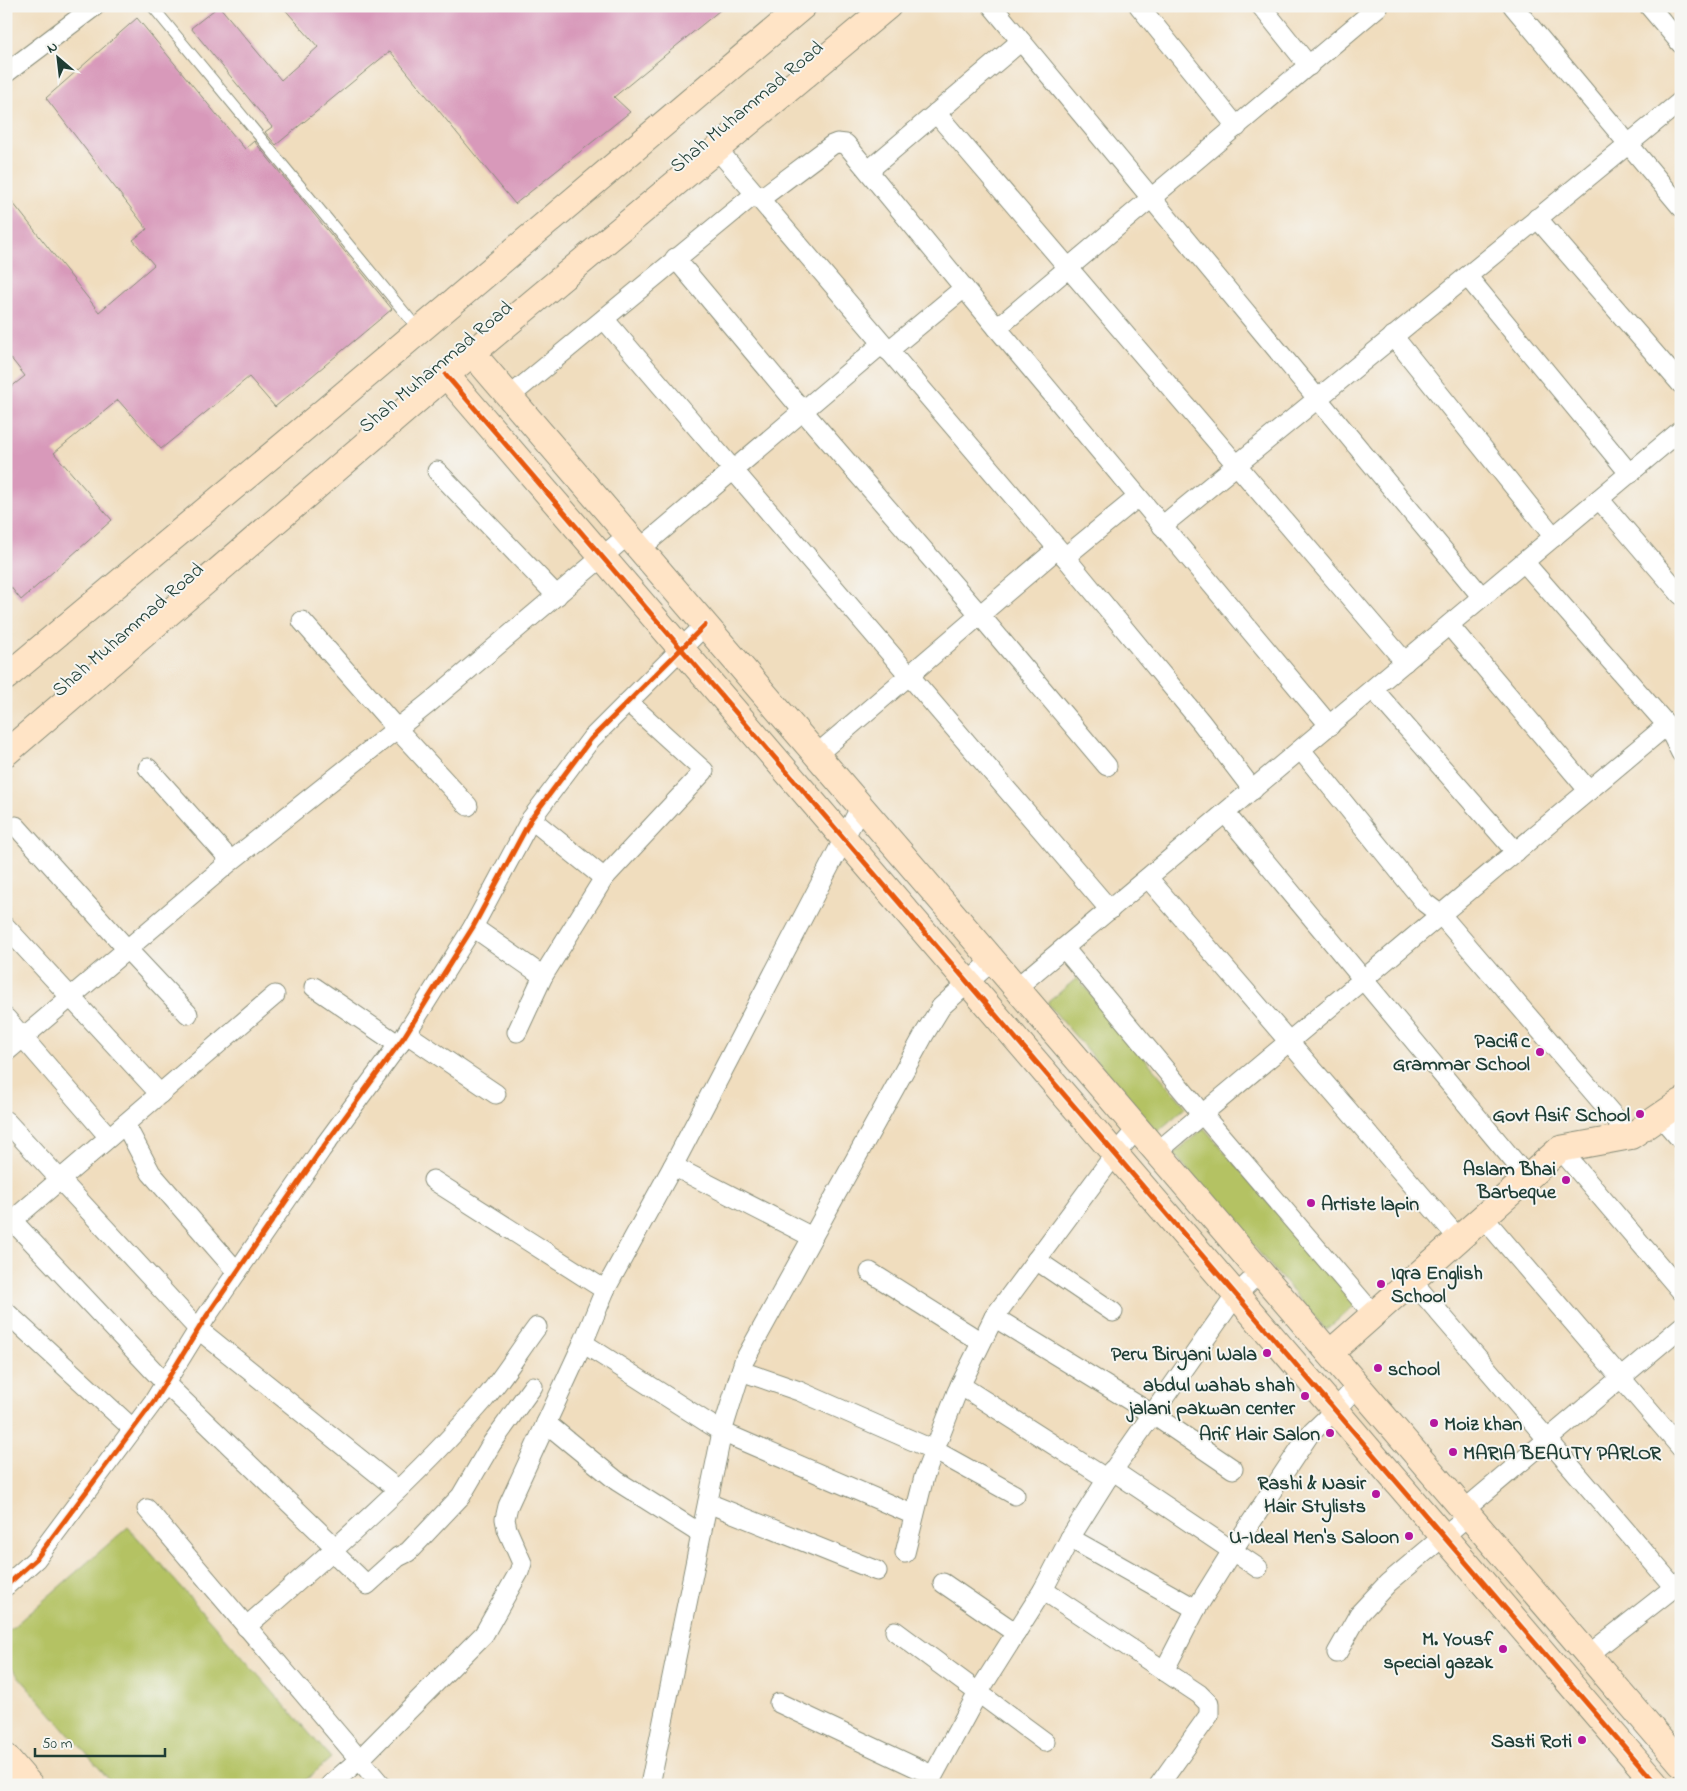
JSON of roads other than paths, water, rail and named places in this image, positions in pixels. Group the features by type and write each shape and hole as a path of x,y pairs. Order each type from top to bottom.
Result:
{"street":[{"path":"6,74 95,6"},
{"name":"Shah Muhammad Road","path":"6,677 420,331 803,6"},
{"name":"Shah Muhammad Road","path":"6,753 446,375 888,6"},
{"path":"992,6 1482,597"},
{"path":"1139,6 1236,126"},
{"path":"1262,6 1309,66"},
{"path":"997,328 1379,6"},
{"path":"1513,6 1681,207"},
{"path":"1649,6 1681,44"},
{"path":"869,170 1021,41"},
{"path":"1162,526 1681,101"},
{"path":"936,113 1405,662"},
{"path":"509,397 675,258 757,197 832,146 837,143 846,144 997,328 1330,726"},
{"path":"718,149 1061,553 1201,722 1253,790"},
{"path":"1537,218 1681,384"},
{"path":"675,258 803,411 980,615 1107,766"},
{"path":"1467,276 1630,474"},
{"path":"6,1052 231,861 396,729 602,557 634,542 734,470 803,411 964,288"},
{"path":"604,319 1110,910"},
{"path":"1393,336 1554,538"},
{"path":"472,353 1681,1763"},
{"path":"446,375 1657,1785"},
{"path":"1016,988 1630,474 1678,440"},
{"path":"437,471 556,596"},
{"path":"816,755 980,615 1138,497"},
{"path":"1600,499 1681,595"},
{"path":"1524,562 1667,725 1681,752"},
{"path":"302,621 396,729 468,806"},
{"path":"6,1586 36,1559 133,1429 165,1383 198,1329 321,1150 403,1039 473,927 531,820 591,739 705,625"},
{"path":"1450,625 1589,791"},
{"path":"1373,689 1516,852"},
{"path":"517,1032 543,976 604,878 704,771 628,702"},
{"path":"1157,1152 1667,725"},
{"path":"1301,750 1425,903 1441,915 1631,1136"},
{"path":"148,768 231,861"},
{"path":"330,1785 360,1759 484,1634 519,1572 522,1563 507,1529 505,1519 508,1506 583,1343 604,1290 673,1166 861,806"},
{"path":"1225,813 1528,1178"},
{"path":"531,820 604,878"},
{"path":"16,826 126,949 188,1014"},
{"path":"1148,878 1459,1239"},
{"path":"6,927 160,1094"},
{"path":"473,927 543,976"},
{"path":"1064,948 1203,1115 1374,1315"},
{"path":"650,1785 722,1432 744,1361 941,1007 993,960"},
{"path":"314,987 496,1094"},
{"path":"275,995 125,1124 8,1220 165,1383 334,1549 367,1585 398,1557 408,1552 461,1496 492,1443 533,1386"},
{"path":"6,1018 109,1137"},
{"path":"1330,1353 1560,1149 1631,1136 1671,1109 1681,1140"},
{"path":"6,1121 198,1329 397,1488"},
{"path":"125,1124 151,1173 238,1272"},
{"path":"905,1553 924,1476 960,1385 994,1317 1115,1154 1137,1129"},
{"path":"1560,1149 1681,1291"},
{"path":"673,1166 812,1237"},
{"path":"433,1180 604,1290"},
{"path":"1483,1217 1681,1448"},
{"path":"1036,1260 1113,1312"},
{"path":"870,1272 981,1342"},
{"path":"779,1703 930,1780 978,1693 1043,1590 1070,1538 1109,1474 1236,1295 1260,1272"},
{"path":"1412,1281 1548,1440 1677,1584 1588,1655"},
{"path":"6,1312 133,1429"},
{"path":"994,1317 1152,1414 1233,1469"},
{"path":"246,1627 334,1549 484,1400 537,1327"},
{"path":"1337,1653 1359,1614 1388,1583 1444,1536 1548,1440 1681,1327"},
{"path":"583,1343 722,1432 914,1515"},
{"path":"741,1371 799,1391 934,1450 1016,1495"},
{"path":"960,1385 1109,1474 1258,1568"},
{"path":"1164,1670 1196,1609 1309,1434 1357,1386"},
{"path":"546,1423 617,1481 701,1534"},
{"path":"708,1503 877,1571"},
{"path":"147,1508 380,1785"},
{"path":"1070,1538 1196,1609"},
{"path":"943,1583 1016,1633"},
{"path":"1043,1590 1199,1694 1209,1704 1209,1715 1159,1785"},
{"path":"895,1631 1045,1742"},
{"path":"6,1757 30,1785"},
{"path":"1670,1785 1681,1767"}],"lane":[{"path":"152,6 420,331"}],"place":[{"name":"Pacific Grammar School","path":"1540,1052"},
{"name":"Govt Asif School","path":"1640,1114"},
{"name":"Aslam Bhai Barbeque","path":"1566,1180"},
{"name":"Artiste lapin","path":"1311,1203"},
{"name":"Iqra English School","path":"1381,1284"},
{"name":"Peru Biryani Wala","path":"1267,1353"},
{"name":"school","path":"1378,1368"},
{"name":"abdul wahab shah jalani pakwan center","path":"1305,1396"},
{"name":"Moiz khan","path":"1434,1423"},
{"name":"Arif Hair Salon","path":"1330,1433"},
{"name":"MARIA BEAUTY PARLOR","path":"1453,1452"},
{"name":"Rashi & Nasir Hair Stylists","path":"1376,1494"},
{"name":"U-Ideal Men's Saloon","path":"1409,1536"},
{"name":"M. Yousf special gazak","path":"1503,1649"},
{"name":"Sasti Roti","path":"1582,1740"}]}
